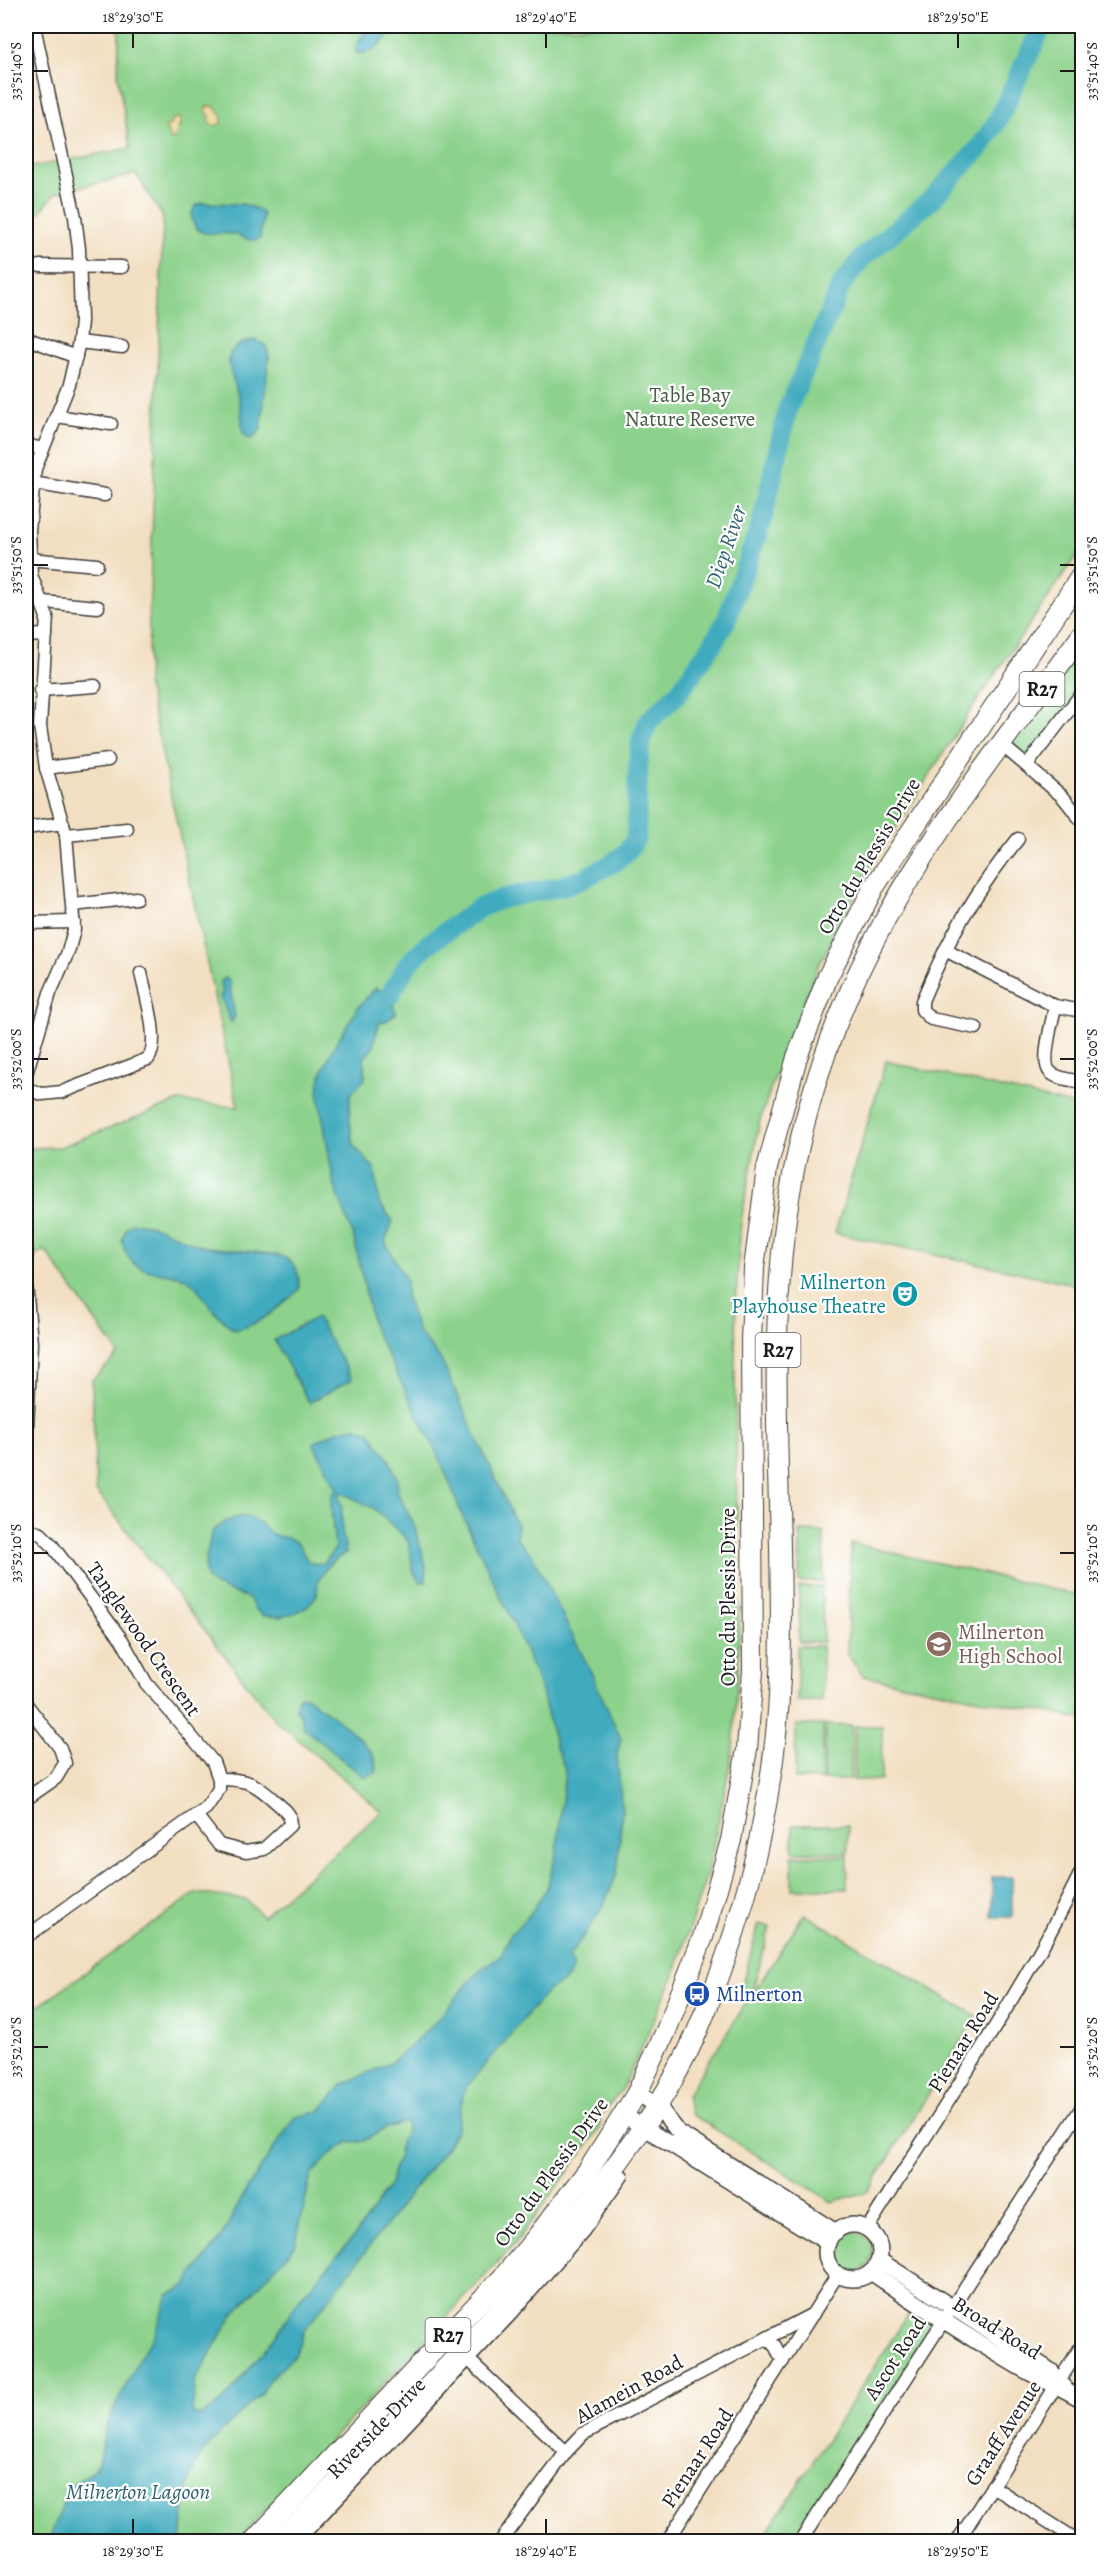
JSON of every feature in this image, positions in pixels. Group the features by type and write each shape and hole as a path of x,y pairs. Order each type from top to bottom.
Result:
{"main road":[{"name":"Otto du Plessis Drive","path":"253,2541 503,2277 572,2192 637,2093 666,2031 715,1901 731,1840 745,1769 754,1662 751,1341 754,1268 767,1168 786,1091 828,976 874,886 1083,575"},
{"name":"R27","path":"280,2541 533,2273 644,2128 688,2051 729,1949 752,1871 771,1773 780,1660 778,1299 785,1226 804,1127 831,1039 850,992 878,934 914,872 1083,634"}],"street":[{"path":"26,1074 50,993 71,944 74,922 64,829 46,768 40,726 40,690 46,616 43,602 32,580 28,552 32,483 69,385 79,342 80,267 78,235 70,190 34,26"},
{"path":"40,266 122,267"},
{"path":"26,338 76,357"},
{"path":"79,342 122,347"},
{"path":"56,416 111,424"},
{"path":"26,446 43,449"},
{"path":"32,483 105,495"},
{"path":"28,552 97,565"},
{"path":"43,602 98,608"},
{"path":"26,636 46,635"},
{"path":"40,690 95,686"},
{"path":"1027,765 1083,693"},
{"path":"26,728 40,726"},
{"path":"1002,745 1063,797 1083,821"},
{"path":"46,768 108,760"},
{"path":"26,828 127,829"},
{"path":"976,1028 931,1019 922,1010 922,1001 969,904 986,878 1018,839"},
{"path":"73,905 136,898"},
{"path":"26,923 74,922"},
{"path":"945,950 1055,1006 1083,1011"},
{"path":"26,1089 42,1094 62,1092 148,1059 153,1050 153,1032 141,973"},
{"path":"1055,1006 1047,1050 1047,1068 1059,1077 1083,1082"},
{"path":"26,1247 26,1258"},
{"path":"26,1284 31,1343 26,1451"},
{"name":"Tanglewood Crescent","path":"26,1528 41,1534 51,1544 122,1640 146,1683 213,1762 219,1779"},
{"path":"26,1704 60,1748 65,1763 56,1778 26,1799"},
{"path":"26,1936 196,1815 206,1808 216,1795 219,1779 252,1782 285,1810 289,1815 290,1825 264,1849 246,1852 219,1845 196,1815"},
{"name":"Pienaar Road","path":"867,2229 1005,2012 1058,1921 1083,1870"},
{"path":"637,2093 658,2106 679,2133 720,2168"},
{"name":"Ascot Road","path":"800,2541 1083,2107"},
{"path":"624,2115 720,2168 832,2238"},
{"name":"Riverside Drive","path":"296,2541 469,2360 560,2258 622,2176"},
{"path":"851,2226 867,2229 877,2241 875,2266 855,2279 838,2274 827,2260 832,2238 851,2226"},
{"name":"Broad Road","path":"875,2266 948,2313 1014,2364 1060,2385 1083,2400"},
{"name":"Pienaar Road","path":"667,2541 838,2274"},
{"name":"Alamein Road","path":"500,2541 577,2438 591,2428 813,2314"},
{"path":"766,2338 776,2346 783,2361"},
{"name":"Graaff Avenue","path":"957,2541 1060,2385 1083,2345"},
{"path":"469,2360 566,2452"},
{"path":"992,2486 1080,2541"}],"green space":[{"name":"Table Bay Nature Reserve","path":"119,26 1082,26 1082,548 976,702 867,873 819,964 780,1062 760,1120 741,1221 736,1298 739,1651 733,1750 708,1871 673,1978 622,2090 601,2115 600,2128 514,2245 237,2541 26,2541 26,2015 196,1893 246,1900 263,1916 382,1812 274,1719 96,1491 92,1380 119,1354 45,1250 26,1261 26,1148 60,1147 179,1101 238,1107 147,684 163,217 136,174 56,193 26,228 26,168 130,148 118,77"},
{"path":"1082,634 1082,693 1027,765 1002,745"},
{"path":"886,1061 1082,1107 1082,1286 835,1233"},
{"path":"800,1531 824,1532 823,1582 799,1582"},
{"path":"851,1543 1082,1596 1082,1719 863,1676 847,1654"},
{"path":"799,1587 822,1587 823,1642 799,1642"},
{"path":"797,1646 822,1646 822,1701 797,1701"},
{"path":"796,1725 823,1725 822,1780 795,1779"},
{"path":"825,1725 852,1726 851,1780 824,1780"},
{"path":"855,1726 882,1726 881,1780 854,1780"},
{"path":"793,1825 848,1825 848,1853 793,1852"},
{"path":"792,1856 848,1856 847,1889 792,1889"},
{"path":"804,1914 977,2016 868,2191 832,2202 691,2114 686,2096 749,1999 739,1996 759,1924 770,1927 751,1996"},
{"path":"853,2232 861,2233 867,2238 872,2244 872,2260 867,2266 861,2271 853,2272 845,2271 839,2266 834,2260 833,2252 834,2244 839,2238 845,2233"},
{"path":"916,2302 943,2319 800,2541 761,2542"}],"sand":[{"path":"208,106 214,106 222,117 222,123 214,126 209,123 210,116 205,110"},
{"path":"178,118 181,121 175,139 170,139 165,126 170,125 172,119"}],"water":[{"path":"369,26 397,26 374,49 356,53 356,46"},
{"path":"202,203 243,204 260,210 263,215 260,238 250,240 233,234 207,234 197,229 191,215 195,206"},
{"path":"255,340 266,345 269,357 261,429 256,436 250,439 243,433 240,403 229,362 234,348 242,343"},
{"path":"225,978 229,980 235,1017 231,1022 220,996 223,992 220,983"},
{"name":"Milnerton Lagoon","path":"376,988 390,995 396,1013 388,1020 379,1023 373,1048 364,1058 365,1079 350,1095 350,1123 354,1146 375,1170 379,1203 393,1221 385,1242 406,1279 406,1297 417,1330 441,1360 517,1526 517,1539 532,1555 590,1670 621,1739 617,1754 622,1811 617,1874 602,1909 568,1958 574,1966 567,1978 548,1990 464,2090 457,2128 448,2145 304,2331 295,2354 268,2381 263,2392 215,2439 199,2459 188,2486 181,2541 49,2541 68,2488 92,2471 98,2463 107,2423 145,2348 155,2335 168,2295 184,2287 221,2237 248,2187 295,2117 319,2112 343,2084 390,2063 435,2022 480,1970 500,1957 511,1934 531,1913 547,1888 557,1851 565,1769 556,1748 541,1689 514,1624 462,1515 440,1459 373,1327 354,1238 334,1184 318,1092 322,1072 333,1048 359,1006","holes":["406,2122 407,2128 400,2142 399,2156 390,2184 357,2233 301,2297 276,2335 222,2403 200,2416 192,2413 196,2378 233,2315 295,2246 311,2175 333,2152 349,2142 364,2141 386,2128"]},
{"path":"133,1223 149,1225 203,1246 271,1254 286,1258 297,1272 299,1290 261,1320 234,1330 216,1314 190,1281 171,1274 141,1268 133,1263 122,1241 126,1228"},
{"path":"317,1317 352,1379 309,1403 274,1340"},
{"path":"356,1427 370,1432 390,1461 397,1478 398,1493 414,1525 426,1565 426,1582 420,1582 413,1571 409,1544 405,1537 373,1508 341,1492 339,1496 342,1505 342,1531 346,1553 332,1561 318,1580 317,1595 306,1608 280,1617 263,1616 254,1608 249,1598 212,1584 205,1572 205,1562 212,1532 234,1518 252,1519 272,1534 292,1539 311,1563 324,1563 335,1549 331,1506 332,1496 337,1489 313,1443 337,1431"},
{"path":"299,1696 306,1696 362,1741 376,1763 376,1773 364,1777 304,1728 301,1716 295,1708"},
{"path":"992,1877 1012,1877 1012,1917 992,1917"}],"waterway":[{"name":"Diep River","path":"390,995 407,965 427,945 479,908 504,898 559,887 583,879 613,863 626,853 636,839 638,766 641,741 648,722 678,693 726,621 762,521 788,408 842,284 862,258 931,200 980,147 998,120 1042,26"}],"place":[{"name":"Milnerton Playhouse Theatre","path":"905,1294"},
{"name":"Milnerton High School","path":"939,1644"},
{"name":"Milnerton","path":"697,1994"}]}
